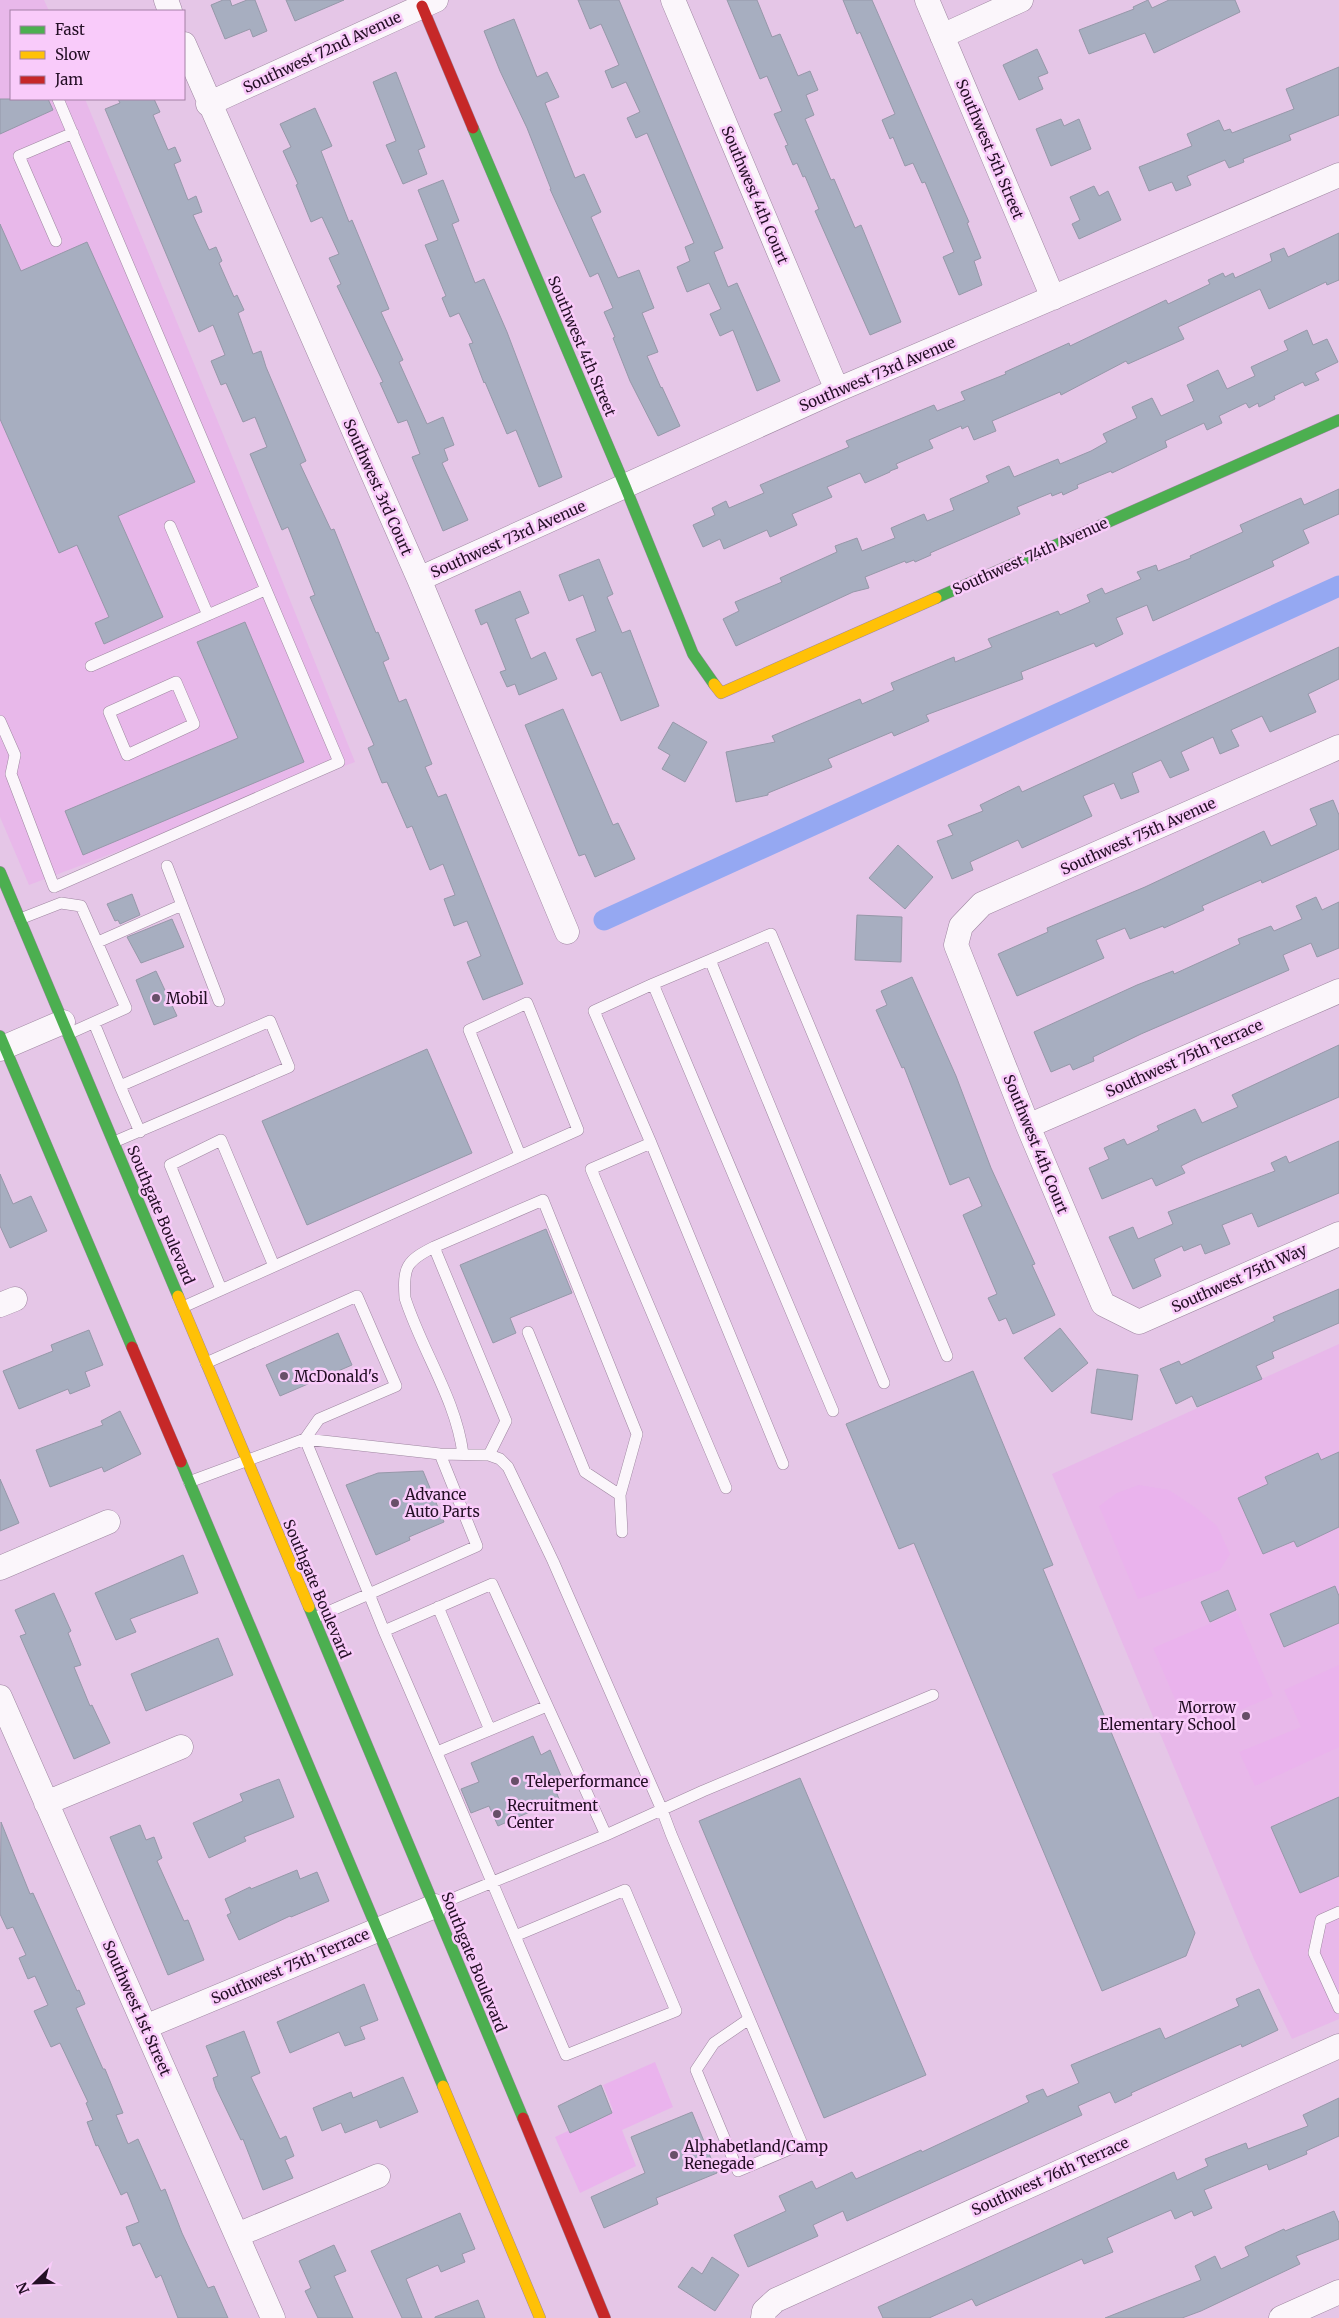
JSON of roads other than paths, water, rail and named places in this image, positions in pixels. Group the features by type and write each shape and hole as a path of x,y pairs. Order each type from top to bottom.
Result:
{"main road":[{"name":"Southwest 4th Street","path":"429,3 693,654 721,693"},
{"name":"Southwest 74th Avenue","path":"721,693 1339,420"},
{"name":"Southgate Boulevard","path":"0,872 435,1906 606,2318"},
{"path":"2,1044 540,2318"}],"street":[{"name":"Southwest 4th Court","path":"673,0 838,390"},
{"name":"Southwest 5th Street","path":"927,0 1053,298"},
{"path":"942,36 1021,0"},
{"name":"Southwest 72nd Avenue","path":"208,104 429,3"},
{"name":"Southwest 3rd Court","path":"185,46 208,104 419,579 567,932"},
{"name":"Southwest 73rd Avenue","path":"419,579 838,390 1339,175"},
{"name":"Southwest 75th Avenue","path":"956,945 961,926 982,904 1339,747"},
{"name":"Southwest 4th Court","path":"956,945 1028,1126 1103,1304 1139,1322"},
{"name":"Southwest 75th Terrace","path":"1028,1126 1339,991"},
{"path":"2,1044 66,1028"},
{"name":"Southwest 75th Way","path":"1139,1322 1339,1234"},
{"path":"0,1568 108,1522"},
{"name":"Southwest 1st Street","path":"0,1697 273,2318"},
{"path":"46,1803 181,1747"},
{"name":"Southwest 75th Terrace","path":"145,2027 435,1906"},
{"name":"Southwest 76th Terrace","path":"764,2314 776,2300 1339,2046"},
{"path":"237,2235 378,2176"},
{"path":"1281,2318 1339,2292"}],"lane":[{"path":"54,887 339,762 58,100"},
{"path":"56,241 19,156 73,133"},
{"path":"170,526 208,615"},
{"path":"91,666 265,590"},
{"path":"176,682 194,724 127,755 109,712 176,682"},
{"path":"0,721 15,755 11,774 61,903"},
{"path":"167,866 219,1002"},
{"path":"20,919 61,903 81,906 126,1008 94,1023 66,1028"},
{"path":"98,942 182,905"},
{"path":"783,1464 651,1143 594,1011 770,934 947,1356"},
{"path":"710,960 884,1383"},
{"path":"653,984 833,1411"},
{"path":"183,1307 578,1130 527,1004 469,1030 520,1155"},
{"path":"114,1142 289,1067 270,1021 120,1086"},
{"path":"94,1023 140,1132"},
{"path":"221,1290 170,1165 221,1140 274,1266"},
{"path":"651,1143 591,1169 726,1488"},
{"path":"464,1454 461,1433 404,1298 406,1266 415,1257 434,1247 543,1200 637,1434 620,1495 622,1532"},
{"path":"434,1247 506,1422 489,1455"},
{"path":"206,1363 357,1296 396,1386 319,1418 305,1439"},
{"path":"528,1332 585,1472 620,1495"},
{"path":"188,1483 305,1439 440,1454 489,1455 500,1458 508,1468 554,1561 662,1810 802,2144 738,2172 696,2070 714,2043 749,2019"},
{"path":"305,1439 368,1594 566,2055 676,2011 625,1890 515,1936"},
{"path":"313,1618 477,1546 440,1454"},
{"path":"384,1631 492,1584 606,1835"},
{"path":"438,1607 490,1730"},
{"path":"435,1906 933,1695"},
{"path":"437,1752 547,1706"},
{"path":"1339,1912 1321,1920 1314,1953 1339,2008"}],"waterway":[{"path":"604,920 1339,586"}],"place":[{"name":"Mobil","path":"156,998"},
{"name":"McDonald's","path":"284,1376"},
{"name":"Advance Auto Parts","path":"395,1503"},
{"name":"Morrow Elementary School","path":"1246,1716"},
{"name":"Teleperformance","path":"515,1781"},
{"name":"Recruitment Center","path":"497,1814"},
{"name":"Alphabetland/Camp Renegade","path":"674,2155"}]}
